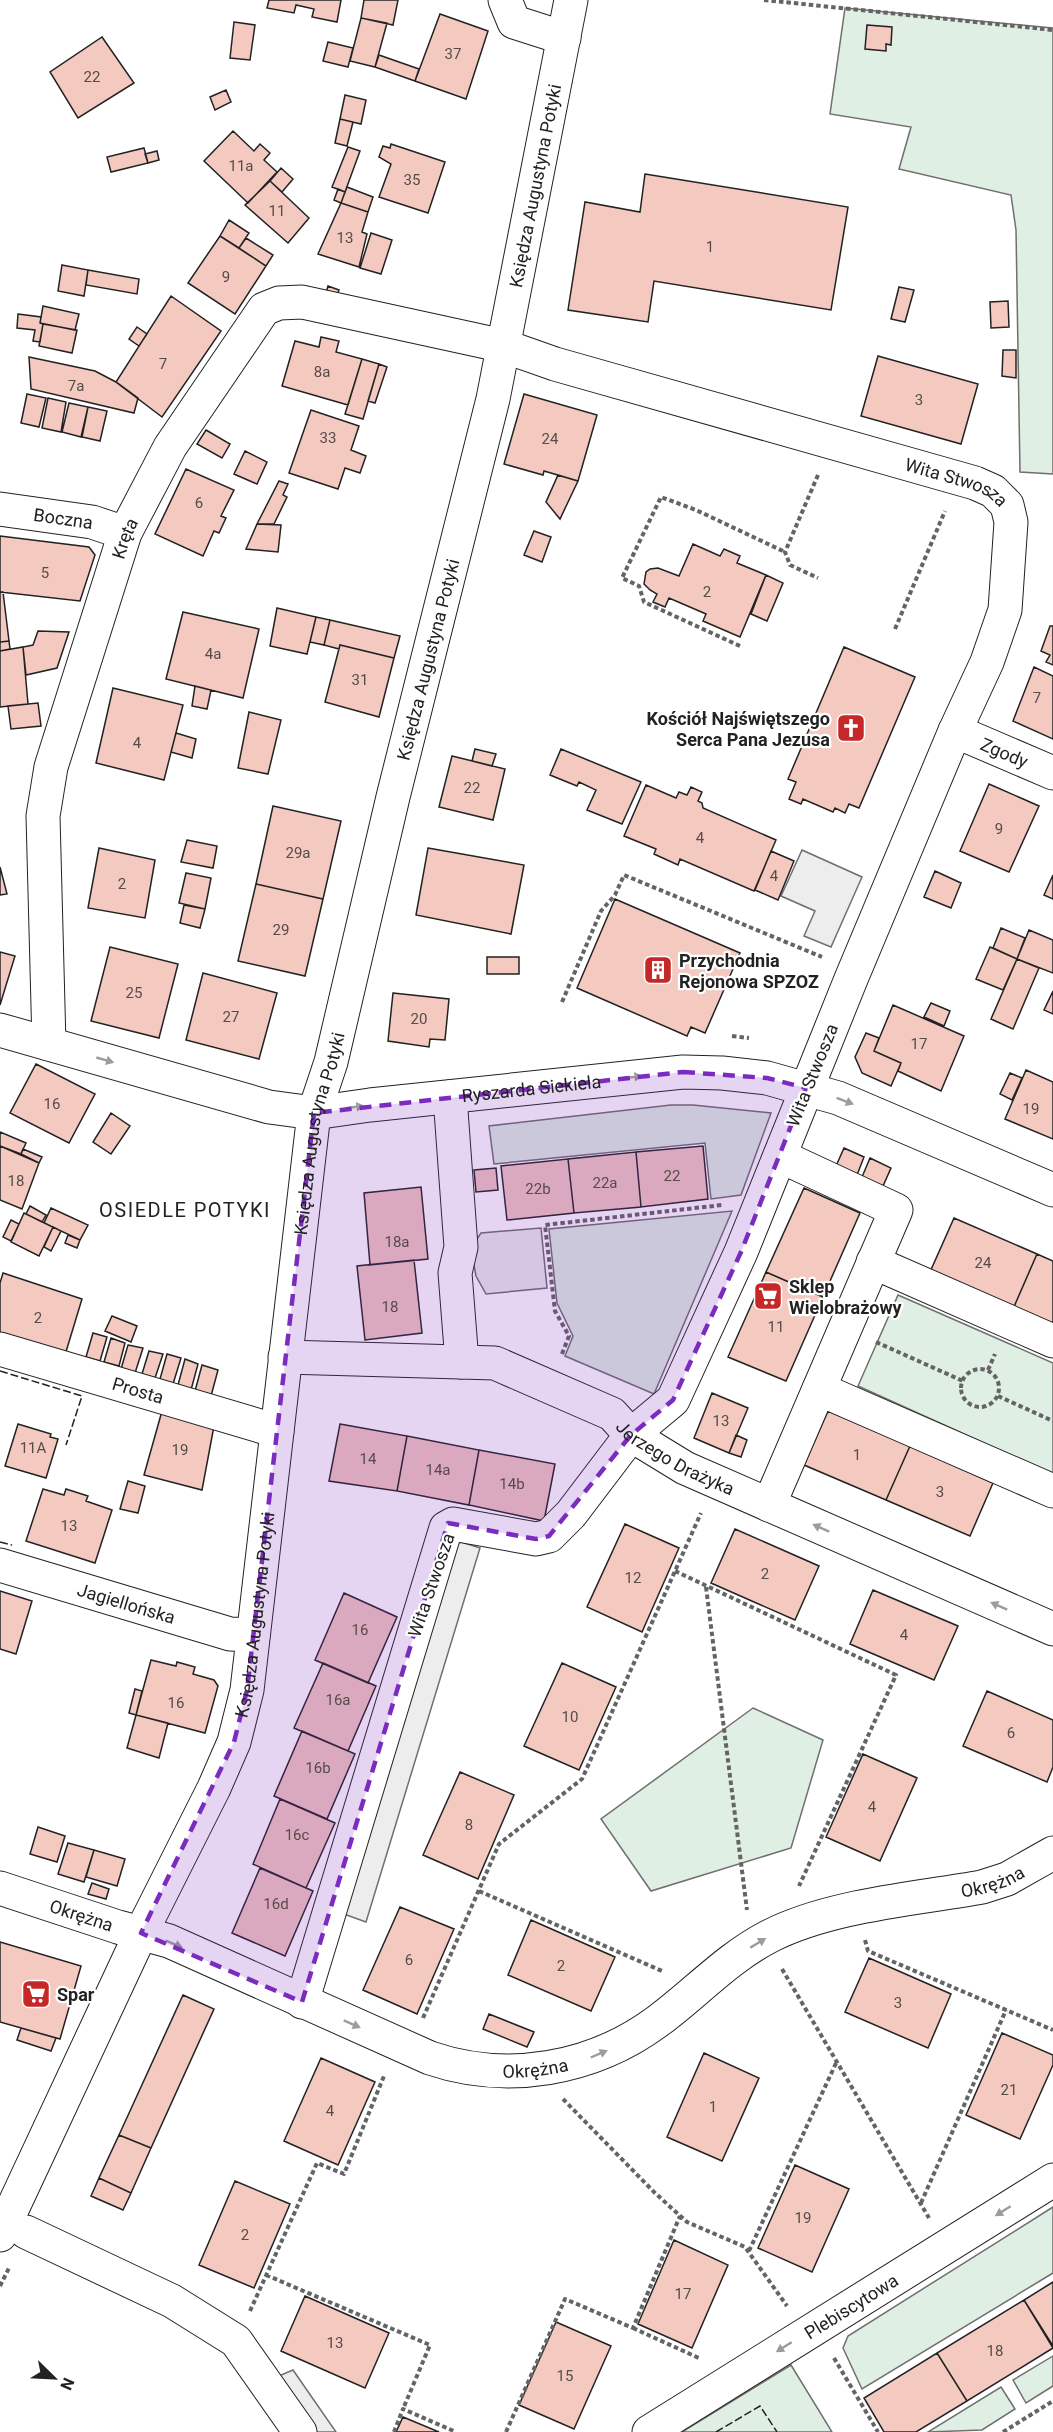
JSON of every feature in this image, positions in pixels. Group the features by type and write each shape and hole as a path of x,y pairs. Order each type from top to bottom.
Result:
{"street":[{"path":"505,0 514,22 564,38"},
{"name":"Księdza Augustyna Potyki","path":"13,2233 130,1930 214,1788 234,1742 247,1690 314,1113 330,1062 393,797 493,399 571,0"},
{"name":"Kręta","path":"48,1044 43,816 45,791 125,533 170,447 264,309 279,303 302,302 504,346"},
{"name":"Wita Stwosza","path":"302,2002 446,1528 453,1524 536,1539 549,1536 571,1514 631,1435 674,1400 741,1252 806,1088 955,731 987,662 1005,610 1011,522 1007,505 993,491 975,483 566,367 504,346"},
{"name":"Boczna","path":"0,509 92,522 125,533"},
{"name":"Zgody","path":"955,731 1053,773"},
{"name":"Ryszarda Siekiela","path":"0,1030 268,1107 314,1113 450,1096 683,1072 767,1078 806,1088 871,1111 1053,1190"},
{"path":"450,1096 461,1247 454,1273 462,1362"},
{"path":"769,1505 896,1210 780,1156"},
{"path":"873,1262 1053,1341"},
{"name":"Prosta","path":"0,1349 277,1431"},
{"name":"Jerzego Drażyka","path":"285,1357 495,1363 612,1414 631,1435 685,1468 1053,1629"},
{"path":"819,1389 1053,1491"},
{"name":"Jagiellońska","path":"0,1565 230,1634 253,1635"},
{"name":"Okrężna","path":"0,1888 169,1941 302,2002 398,2059 511,2072 550,2067 593,2057 632,2038 659,2020 751,1947 789,1928 814,1918 982,1887 1022,1871 1053,1853"},
{"name":"Plebiscytowa","path":"649,2432 1053,2180"},
{"path":"13,2233 172,2301 236,2341 300,2432"}],"path":[{"path":"764,0 1053,30"},
{"path":"785,552 820,469"},
{"path":"740,646 644,602 639,586 622,578 661,497 696,510 785,552 790,565 818,578"},
{"path":"895,628 945,512"},
{"path":"562,1002 601,911 615,895 624,875 831,960"},
{"path":"561,1358 569,1336 555,1311 545,1225 709,1206"},
{"path":"845,1329 963,1381"},
{"path":"988,1370 997,1378 998,1396 988,1405 970,1404 962,1393 963,1381 970,1371 988,1370"},
{"path":"998,1396 1053,1420"},
{"path":"236,2341 316,2163 344,2174 499,1844 582,1779 702,1511"},
{"path":"675,1571 896,1675 788,1911 789,1928"},
{"path":"706,1586 754,1959 771,1950 931,2221"},
{"path":"478,1891 698,1987"},
{"path":"863,1931 868,1951 1053,2030"},
{"path":"921,2204 1006,2010"},
{"path":"749,2251 837,2061"},
{"path":"561,2097 687,2222 745,2247 793,2315"},
{"path":"633,2328 680,2216"},
{"path":"266,2275 430,2345 394,2432"},
{"path":"506,2432 565,2299 705,2361"},
{"path":"1003,2432 1053,2401"},
{"path":"403,2409 456,2432"}],"highlighted area":[{"path":"683,1072 767,1078 806,1088 741,1252 673,1400 631,1435 549,1536 536,1539 448,1523 302,2002 141,1933 234,1742 247,1690 314,1113"}],"green space":[{"path":"845,8 1053,28 1053,474 1020,472 1016,230 1011,195 899,169 911,127 830,114"},
{"path":"671,1105 771,1113 741,1195 711,1199 705,1143 494,1164 489,1126"},
{"path":"732,1211 654,1394 565,1356 573,1336 557,1303 549,1229"},
{"path":"898,1295 1053,1363 1053,1474 858,1386"},
{"path":"753,1708 823,1740 791,1848 651,1891 601,1819"},
{"path":"1053,2207 1053,2273 862,2389 843,2348 848,2336"},
{"path":"1053,2356 1053,2386 1026,2403 1013,2380"},
{"path":"791,2365 832,2432 682,2432"},
{"path":"1001,2387 1015,2409 982,2430 928,2432"}],"shaded area":[{"path":"802,850 862,877 831,947 804,936 815,911 781,896"},
{"path":"541,1228 547,1288 486,1294 476,1276 471,1248 481,1233"},
{"path":"455,1540 480,1548 366,1922 341,1913"},
{"path":"293,2370 336,2432 310,2432 274,2378"}],"building":[{"path":"269,0 341,0 337,22 312,17 314,9 296,5 294,13 267,8"},
{"path":"364,0 398,0 393,25 361,18"},
{"path":"440,14 488,31 466,99 415,81"},
{"path":"361,18 387,23 375,67 350,61"},
{"path":"234,22 255,25 250,60 230,58"},
{"path":"867,25 892,27 891,45 886,44 886,51 865,49"},
{"path":"102,37 134,83 78,118 50,72"},
{"path":"328,42 353,48 348,67 323,61"},
{"path":"379,55 419,69 415,81 375,67"},
{"path":"226,90 231,102 215,110 210,97"},
{"path":"345,95 366,100 361,124 340,119"},
{"path":"340,119 353,122 347,146 335,143"},
{"path":"233,131 254,151 260,144 270,153 264,160 277,172 248,203 204,161"},
{"path":"391,144 445,162 428,213 379,197 391,164 379,157 383,146 390,148"},
{"path":"348,147 360,151 345,192 332,187"},
{"path":"144,148 148,163 111,172 107,157"},
{"path":"157,151 159,160 148,163 145,154"},
{"path":"281,168 293,179 282,192 270,181"},
{"path":"645,174 848,207 831,310 654,281 648,322 568,310 585,202 640,212"},
{"path":"270,181 309,218 288,243 245,205"},
{"path":"347,187 373,197 368,212 341,203"},
{"path":"338,189 345,192 341,203 334,200"},
{"path":"341,203 368,212 362,232 367,234 359,267 318,254"},
{"path":"229,220 249,233 239,248 220,236"},
{"path":"371,233 392,240 381,274 360,268"},
{"path":"220,236 266,266 235,314 188,283"},
{"path":"246,238 273,255 266,266 239,248"},
{"path":"62,265 88,270 84,296 58,291"},
{"path":"88,270 139,279 137,294 86,285"},
{"path":"328,286 339,290 335,300 325,296"},
{"path":"899,287 914,290 905,322 891,319"},
{"path":"171,296 221,331 162,417 116,382"},
{"path":"1008,301 1009,327 991,328 990,302"},
{"path":"43,306 79,314 75,330 40,323"},
{"path":"18,314 41,317 40,323 43,324 40,342 33,341 35,330 17,328"},
{"path":"43,324 77,330 72,353 39,346"},
{"path":"137,327 147,334 139,346 129,339"},
{"path":"321,337 339,341 336,352 362,359 348,405 282,386 295,341 319,347"},
{"path":"1003,350 1016,350 1016,378 1002,376"},
{"path":"878,356 978,384 961,444 861,416"},
{"path":"29,357 95,371 116,382 138,398 134,413 31,389"},
{"path":"362,359 379,364 363,419 345,414"},
{"path":"379,364 387,367 375,403 368,401"},
{"path":"27,394 46,398 39,427 21,423"},
{"path":"524,394 597,415 578,481 544,471 543,475 504,464"},
{"path":"48,398 66,402 61,432 42,428"},
{"path":"69,403 88,407 81,437 62,432"},
{"path":"88,407 107,411 100,441 82,437"},
{"path":"311,410 359,426 351,450 366,456 360,473 345,468 338,489 289,473"},
{"path":"206,430 230,444 222,458 197,444"},
{"path":"245,451 267,462 257,484 234,474"},
{"path":"186,469 234,490 221,516 226,518 219,533 214,531 203,556 155,534"},
{"path":"558,475 578,481 560,519 546,502"},
{"path":"279,481 288,484 283,495 287,497 274,524 257,524"},
{"path":"257,524 281,525 278,552 246,549"},
{"path":"534,531 551,537 542,562 524,555"},
{"path":"0,536 89,547 95,555 80,601 0,592"},
{"path":"693,544 720,556 724,549 740,556 737,563 766,575 740,637 703,621 706,614 669,598 665,607 653,602 657,594 644,584 646,572 658,568 679,576"},
{"path":"766,575 783,583 767,621 751,614"},
{"path":"0,592 3,592 9,641 0,642"},
{"path":"277,608 316,617 307,654 270,646"},
{"path":"183,612 259,629 243,698 166,679"},
{"path":"316,617 330,620 324,645 310,642"},
{"path":"330,620 400,636 394,658 340,645 339,649 324,645"},
{"path":"1050,626 1053,626 1053,665 1046,662 1050,655 1041,651"},
{"path":"38,631 69,632 57,668 26,675 23,647 33,645"},
{"path":"9,641 10,649 0,651 0,642"},
{"path":"340,645 394,658 379,717 325,702"},
{"path":"23,647 28,704 0,707 0,651"},
{"name":"Kościół Najświętszego Serca Pana Jezusa","path":"844,647 915,677 859,808 849,804 845,813 835,808 833,812 803,799 801,804 789,799 796,782 788,779"},
{"path":"1034,667 1053,676 1053,739 1013,721"},
{"path":"195,686 211,690 207,709 192,706"},
{"path":"113,688 183,705 164,780 96,763"},
{"path":"38,703 41,726 11,729 8,706"},
{"path":"249,712 281,720 268,774 238,768"},
{"path":"176,733 196,739 192,758 171,752"},
{"path":"475,749 496,754 492,766 472,761"},
{"path":"561,749 641,782 622,824 587,810 596,790 579,782 577,786 550,775"},
{"path":"452,756 505,769 493,820 439,807"},
{"path":"989,784 1039,806 1009,872 960,851"},
{"path":"646,785 676,798 679,792 687,795 691,787 702,792 698,801 702,803 703,808 776,840 754,891 680,859 678,865 654,854 656,849 624,836"},
{"path":"273,806 341,821 323,899 256,884"},
{"path":"187,840 217,846 213,868 181,862"},
{"path":"99,848 155,860 145,918 88,908"},
{"path":"428,848 524,865 511,934 416,915"},
{"path":"771,851 794,861 778,900 755,890"},
{"path":"0,867 7,894 0,895"},
{"path":"935,871 961,883 951,908 924,897"},
{"path":"186,873 211,878 205,909 179,903"},
{"path":"1053,875 1053,899 1044,895"},
{"path":"256,884 323,899 305,976 238,961"},
{"name":"Przychodnia Rejonowa SPZOZ","path":"615,899 740,953 705,1033 691,1027 687,1036 577,988"},
{"path":"184,905 205,909 200,928 180,923"},
{"path":"1001,928 1025,938 1017,959 993,948"},
{"path":"1029,930 1053,940 1053,973 1017,959"},
{"path":"110,947 178,964 159,1038 91,1021"},
{"path":"990,947 1017,959 1003,990 976,979"},
{"path":"0,952 15,956 0,1005"},
{"path":"487,957 519,957 519,974 487,974"},
{"path":"1017,959 1039,968 1013,1029 991,1019"},
{"path":"203,973 277,993 259,1059 186,1040"},
{"path":"1053,991 1053,1014 1044,1010"},
{"path":"393,993 449,999 445,1040 430,1039 429,1047 388,1041"},
{"path":"931,1003 950,1011 944,1026 924,1017"},
{"path":"893,1005 964,1036 941,1091 898,1071 901,1063 874,1051"},
{"path":"866,1033 879,1038 874,1051 901,1063 891,1086 862,1073 855,1057"},
{"path":"36,1064 95,1094 69,1143 10,1113"},
{"path":"1026,1070 1053,1082 1053,1139 1005,1119"},
{"path":"1010,1073 1022,1078 1012,1100 1000,1094"},
{"path":"111,1113 130,1126 111,1154 93,1142"},
{"path":"0,1132 26,1143 21,1154 0,1146"},
{"path":"0,1146 39,1163 22,1209 0,1200"},
{"path":"703,1146 708,1199 641,1207 636,1152"},
{"path":"844,1148 864,1157 857,1175 836,1166"},
{"path":"23,1149 42,1157 39,1163 21,1154"},
{"path":"636,1152 641,1207 574,1213 568,1159"},
{"path":"870,1158 891,1168 883,1186 862,1177"},
{"path":"568,1159 574,1213 507,1220 501,1166"},
{"path":"496,1168 498,1190 476,1192 474,1170"},
{"path":"421,1187 428,1259 370,1265 364,1193"},
{"path":"804,1188 860,1213 823,1297 766,1272"},
{"path":"30,1206 46,1215 42,1222 26,1214"},
{"path":"51,1208 88,1225 80,1240 44,1223"},
{"path":"24,1213 53,1227 39,1256 11,1242"},
{"path":"954,1218 1037,1254 1013,1309 930,1272"},
{"path":"11,1220 19,1224 11,1241 3,1237"},
{"path":"53,1227 61,1231 51,1251 44,1247"},
{"path":"68,1235 80,1240 77,1248 65,1243"},
{"path":"1037,1254 1053,1261 1053,1326 1013,1309"},
{"path":"414,1260 422,1333 365,1340 357,1266"},
{"path":"766,1272 823,1297 786,1381 728,1357"},
{"path":"3,1273 82,1299 65,1355 0,1337 0,1283"},
{"path":"112,1316 137,1326 131,1342 105,1331"},
{"path":"93,1333 107,1337 100,1361 86,1357"},
{"path":"111,1338 125,1343 119,1366 104,1362"},
{"path":"128,1345 143,1348 135,1373 121,1369"},
{"path":"149,1351 163,1354 155,1378 142,1374"},
{"path":"167,1354 181,1358 173,1384 160,1379"},
{"path":"185,1359 198,1364 191,1390 178,1385"},
{"path":"202,1365 218,1370 211,1396 195,1391"},
{"path":"712,1393 748,1408 729,1453 694,1438"},
{"path":"162,1411 214,1426 202,1490 144,1475"},
{"path":"828,1411 910,1446 886,1500 804,1465"},
{"path":"18,1424 51,1434 50,1437 58,1439 46,1478 5,1466"},
{"path":"340,1424 407,1436 397,1491 329,1481"},
{"path":"736,1435 747,1440 741,1457 729,1453"},
{"path":"407,1436 479,1450 469,1505 397,1491"},
{"path":"910,1446 993,1483 970,1536 886,1500"},
{"path":"479,1450 555,1464 544,1521 469,1505"},
{"path":"128,1481 145,1486 138,1513 120,1509"},
{"path":"43,1489 64,1495 66,1489 88,1496 86,1501 112,1510 95,1563 26,1541"},
{"path":"625,1524 679,1548 642,1632 587,1607"},
{"path":"735,1529 819,1566 795,1620 711,1583"},
{"path":"873,1590 958,1626 934,1680 850,1644"},
{"path":"0,1591 32,1601 16,1654 0,1649"},
{"path":"344,1593 397,1617 368,1683 315,1660"},
{"path":"151,1660 176,1666 177,1662 195,1667 193,1674 214,1680 218,1686 205,1733 136,1715"},
{"path":"323,1663 376,1686 348,1751 294,1728"},
{"path":"562,1663 616,1687 579,1770 524,1746"},
{"path":"135,1689 142,1691 136,1715 129,1713"},
{"path":"987,1691 1053,1720 1053,1767 1047,1782 963,1746"},
{"path":"136,1715 168,1723 159,1758 127,1748"},
{"path":"302,1731 355,1754 327,1819 274,1796"},
{"path":"863,1754 917,1778 880,1861 826,1837"},
{"path":"460,1772 514,1795 478,1879 423,1855"},
{"path":"280,1799 335,1823 306,1888 253,1864"},
{"path":"38,1827 65,1836 57,1862 30,1854"},
{"path":"68,1843 94,1850 84,1882 58,1874"},
{"path":"94,1850 125,1859 117,1886 86,1877"},
{"path":"260,1868 313,1891 285,1956 232,1933"},
{"path":"92,1883 109,1889 106,1899 88,1894"},
{"path":"400,1907 454,1929 417,2014 363,1990"},
{"path":"531,1920 615,1957 591,2011 508,1975"},
{"name":"Spar","path":"0,1942 81,1966 60,2039 0,2022"},
{"path":"869,1958 951,1994 928,2048 845,2012"},
{"path":"183,1995 214,2009 151,2148 119,2135"},
{"path":"489,2014 534,2032 527,2047 483,2029"},
{"path":"21,2028 56,2038 51,2051 17,2040"},
{"path":"1002,2033 1053,2055 1053,2065 1020,2139 966,2115"},
{"path":"704,2053 759,2078 722,2161 667,2137"},
{"path":"321,2058 375,2082 338,2165 284,2141"},
{"path":"119,2135 151,2148 131,2193 99,2178"},
{"path":"795,2165 849,2189 812,2272 758,2248"},
{"path":"99,2178 131,2193 123,2210 91,2196"},
{"path":"235,2181 290,2204 254,2288 199,2265"},
{"path":"674,2240 728,2265 692,2348 638,2324"},
{"path":"1053,2282 1053,2346 1024,2300"},
{"path":"305,2296 389,2333 365,2388 281,2351"},
{"path":"1024,2300 1053,2348 967,2401 937,2353"},
{"path":"556,2322 611,2346 574,2429 519,2405"},
{"path":"937,2353 967,2401 916,2432 884,2432 864,2398"},
{"path":"403,2417 439,2432 396,2432"}],"fence":[{"path":"0,1371 82,1396 66,1445"},
{"path":"0,1542 12,1545"},
{"path":"716,2432 760,2406 777,2432"}],"place":[{"name":"Kościół Najświętszego Serca Pana Jezusa","path":"851,728"},
{"name":"Przychodnia Rejonowa SPZOZ","path":"658,970"},
{"name":"Sklep Wielobrażowy","path":"768,1296"},
{"name":"Spar","path":"36,1994"}],"district":[{"name":"OSIEDLE POTYKI","path":"185,1210"}]}
